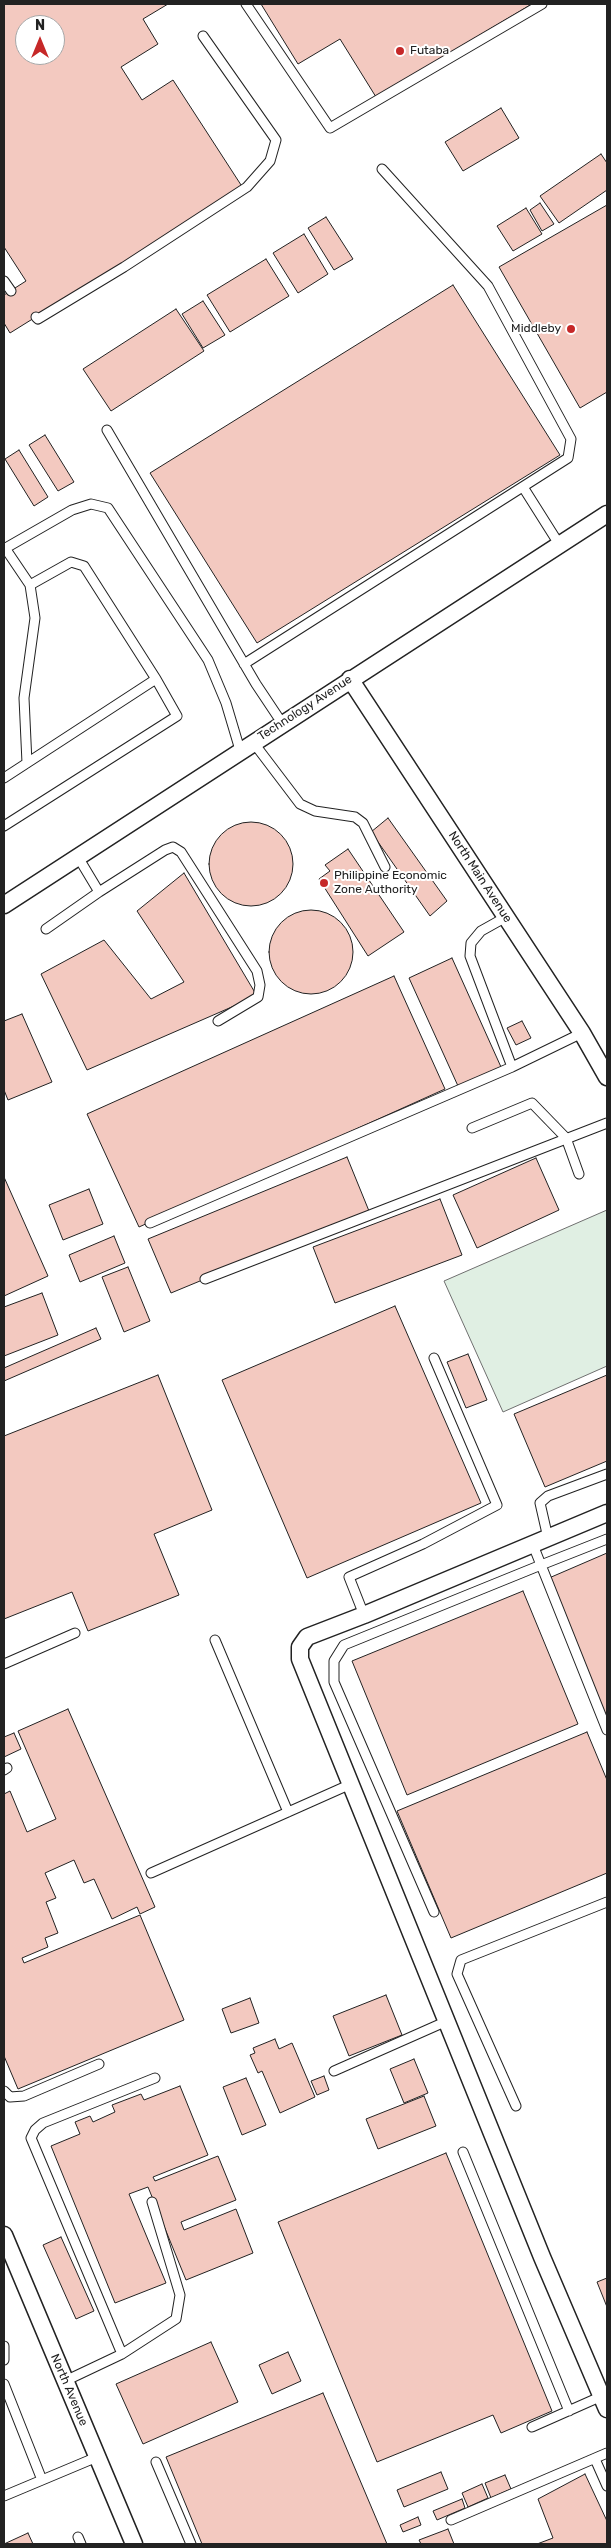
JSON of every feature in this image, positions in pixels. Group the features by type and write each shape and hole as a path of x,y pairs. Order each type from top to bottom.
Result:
{"street":[{"name":"Technology Avenue","path":"4,905 246,746 607,514"},
{"name":"North Main Avenue","path":"350,679 582,1033 607,1077"},
{"path":"604,2403 542,2256 300,1659 300,1647 307,1637 541,1542 607,1512"},
{"name":"North Avenue","path":"4,2235 134,2544"}],"lane":[{"path":"246,4 330,128 542,4"},
{"path":"36,317 38,319 124,267 247,187 270,161 276,140 203,36"},
{"path":"244,664 568,458 571,439 488,286 382,169"},
{"path":"4,281 11,291"},
{"path":"108,430 244,664 282,723"},
{"path":"523,487 560,544"},
{"path":"27,763 24,698 35,618 30,585 5,548 72,510 91,504 108,508 208,660 246,746 300,804 315,810 355,817 363,823 386,867"},
{"path":"4,826 177,716 156,679 84,566 71,562 30,585"},
{"path":"4,778 156,679"},
{"path":"46,929 99,892 165,850 173,847 181,852 256,971 260,985 258,996 218,1020"},
{"path":"78,857 99,892"},
{"path":"506,917 481,931 471,943 470,956 512,1067"},
{"path":"150,1223 512,1067 582,1033"},
{"path":"472,1128 532,1103 566,1138 579,1174"},
{"path":"205,1280 607,1123"},
{"path":"364,1615 349,1577 423,1544 497,1505 434,1358"},
{"path":"607,1474 548,1496 540,1503 541,1566 607,1730"},
{"path":"434,1912 334,1682 334,1661 344,1645 607,1539"},
{"path":"4,1664 75,1633"},
{"path":"215,1640 288,1812"},
{"path":"151,1873 351,1784"},
{"path":"516,2106 457,1974 461,1960 607,1902"},
{"path":"334,2071 447,2021"},
{"path":"4,2092 10,2097 24,2096 99,2064"},
{"path":"122,2354 31,2138 34,2130 43,2123 155,2078"},
{"path":"463,2152 569,2411"},
{"path":"65,2380 122,2354 176,2319 180,2295 152,2202"},
{"path":"4,2346 4,2360"},
{"path":"4,2384 42,2480"},
{"path":"532,2427 569,2411 604,2403"},
{"path":"451,2520 607,2453"},
{"path":"4,2496 97,2457"},
{"path":"595,2459 607,2486"},
{"path":"156,2462 192,2544"}],"green space":[{"path":"607,1210 607,1366 503,1412 444,1281"}],"building":[{"path":"4,4 168,4 143,19 158,44 121,67 142,100 173,80 243,188 10,333 4,323 4,295 26,281 4,247"},
{"name":"Futaba","path":"261,4 532,4 376,97 340,39 298,64"},
{"path":"501,108 519,138 463,171 445,142"},
{"path":"601,154 607,163 607,190 559,223 540,196"},
{"path":"540,203 554,224 542,231 530,210"},
{"name":"Middleby","path":"607,205 607,392 580,408 499,267"},
{"path":"526,208 542,234 513,251 497,226"},
{"path":"326,217 353,259 334,270 308,228"},
{"path":"304,234 328,274 298,293 273,253"},
{"path":"266,259 289,296 230,332 207,295"},
{"path":"453,285 560,455 257,643 150,473"},
{"path":"203,301 225,335 203,348 182,314"},
{"path":"176,309 204,351 111,411 83,369"},
{"path":"45,435 74,482 58,491 29,445"},
{"path":"19,450 48,497 34,506 5,459"},
{"path":"388,818 447,901 430,916 371,832"},
{"path":"243,822 259,822 275,829 286,840 293,856 290,880 281,894 275,899 259,906 243,906 227,899 216,888 209,872 209,856 216,840 227,829"},
{"path":"348,849 404,932 368,956 319,879 330,871 325,865"},
{"path":"184,873 257,996 87,1070 41,974 104,940 151,999 184,982 137,911"},
{"path":"303,910 319,910 335,917 346,928 353,944 350,968 341,982 335,987 319,994 303,994 287,987 276,976 269,960 269,944 276,928 287,917"},
{"path":"452,958 501,1067 458,1086 409,978"},
{"path":"394,976 445,1089 139,1227 87,1114"},
{"path":"22,1014 52,1082 8,1100 4,1090 4,1021"},
{"path":"522,1021 531,1038 516,1045 507,1028"},
{"path":"347,1157 369,1211 171,1293 148,1239"},
{"path":"536,1158 559,1210 477,1248 453,1195"},
{"path":"4,1177 48,1276 4,1296"},
{"path":"89,1189 103,1224 63,1240 49,1205"},
{"path":"440,1199 462,1255 335,1303 313,1247"},
{"path":"114,1236 125,1263 80,1282 69,1255"},
{"path":"128,1267 150,1321 124,1332 102,1277"},
{"path":"42,1293 58,1335 4,1356 4,1307"},
{"path":"395,1306 481,1503 307,1578 222,1380"},
{"path":"96,1328 101,1339 4,1381 4,1368"},
{"path":"468,1354 487,1400 466,1408 447,1362"},
{"path":"158,1375 212,1510 154,1534 179,1595 88,1631 72,1592 4,1619 4,1436"},
{"path":"607,1375 607,1461 545,1487 514,1414"},
{"path":"607,1553 607,1721 549,1578"},
{"path":"523,1591 578,1724 407,1795 352,1661"},
{"path":"68,1709 155,1907 140,1914 137,1907 112,1919 94,1879 84,1883 74,1860 45,1873 56,1898 46,1902 58,1933 45,1938 48,1947 22,1958 24,1963 140,1915 184,2020 18,2089 4,2056 4,1794 10,1791 27,1832 56,1819 18,1731"},
{"path":"587,1732 607,1780 607,1873 451,1938 397,1811"},
{"path":"14,1733 21,1749 4,1757 4,1737"},
{"path":"386,1995 402,2035 349,2056 333,2016"},
{"path":"250,1998 259,2023 231,2033 222,2009"},
{"path":"275,2039 279,2049 292,2043 315,2097 280,2113 262,2071 258,2073 250,2055 255,2053 253,2048"},
{"path":"414,2059 428,2093 404,2103 390,2069"},
{"path":"324,2076 329,2090 317,2095 311,2081"},
{"path":"246,2078 266,2125 242,2135 223,2087"},
{"path":"180,2086 208,2155 153,2177 155,2181 218,2156 236,2200 181,2222 184,2230 236,2209 253,2253 186,2280 148,2187 129,2194 166,2283 115,2303 51,2146 80,2134 75,2122 90,2116 93,2122 115,2112 112,2105 141,2094 144,2100"},
{"path":"424,2096 436,2126 378,2149 366,2119"},
{"path":"446,2153 552,2411 501,2433 493,2415 377,2462 278,2222"},
{"path":"61,2237 94,2311 76,2319 43,2245"},
{"path":"607,2278 607,2307 597,2282"},
{"path":"211,2342 238,2402 143,2444 116,2384"},
{"path":"288,2352 301,2381 272,2394 259,2365"},
{"path":"323,2393 387,2544 202,2544 166,2457"},
{"path":"441,2472 448,2489 404,2507 397,2490"},
{"path":"585,2474 607,2521 607,2544 537,2544 553,2538 538,2499"},
{"path":"505,2475 511,2489 491,2498 485,2483"},
{"path":"482,2484 488,2498 468,2507 462,2493"},
{"path":"462,2499 465,2508 437,2520 433,2511"},
{"path":"418,2517 421,2525 403,2532 400,2525"},
{"path":"448,2529 454,2544 421,2544 419,2540"},
{"path":"28,2533 33,2544 4,2544"}],"place":[{"name":"Futaba","path":"400,51"},
{"name":"Middleby","path":"571,329"},
{"name":"Philippine Economic Zone Authority","path":"324,883"}]}
